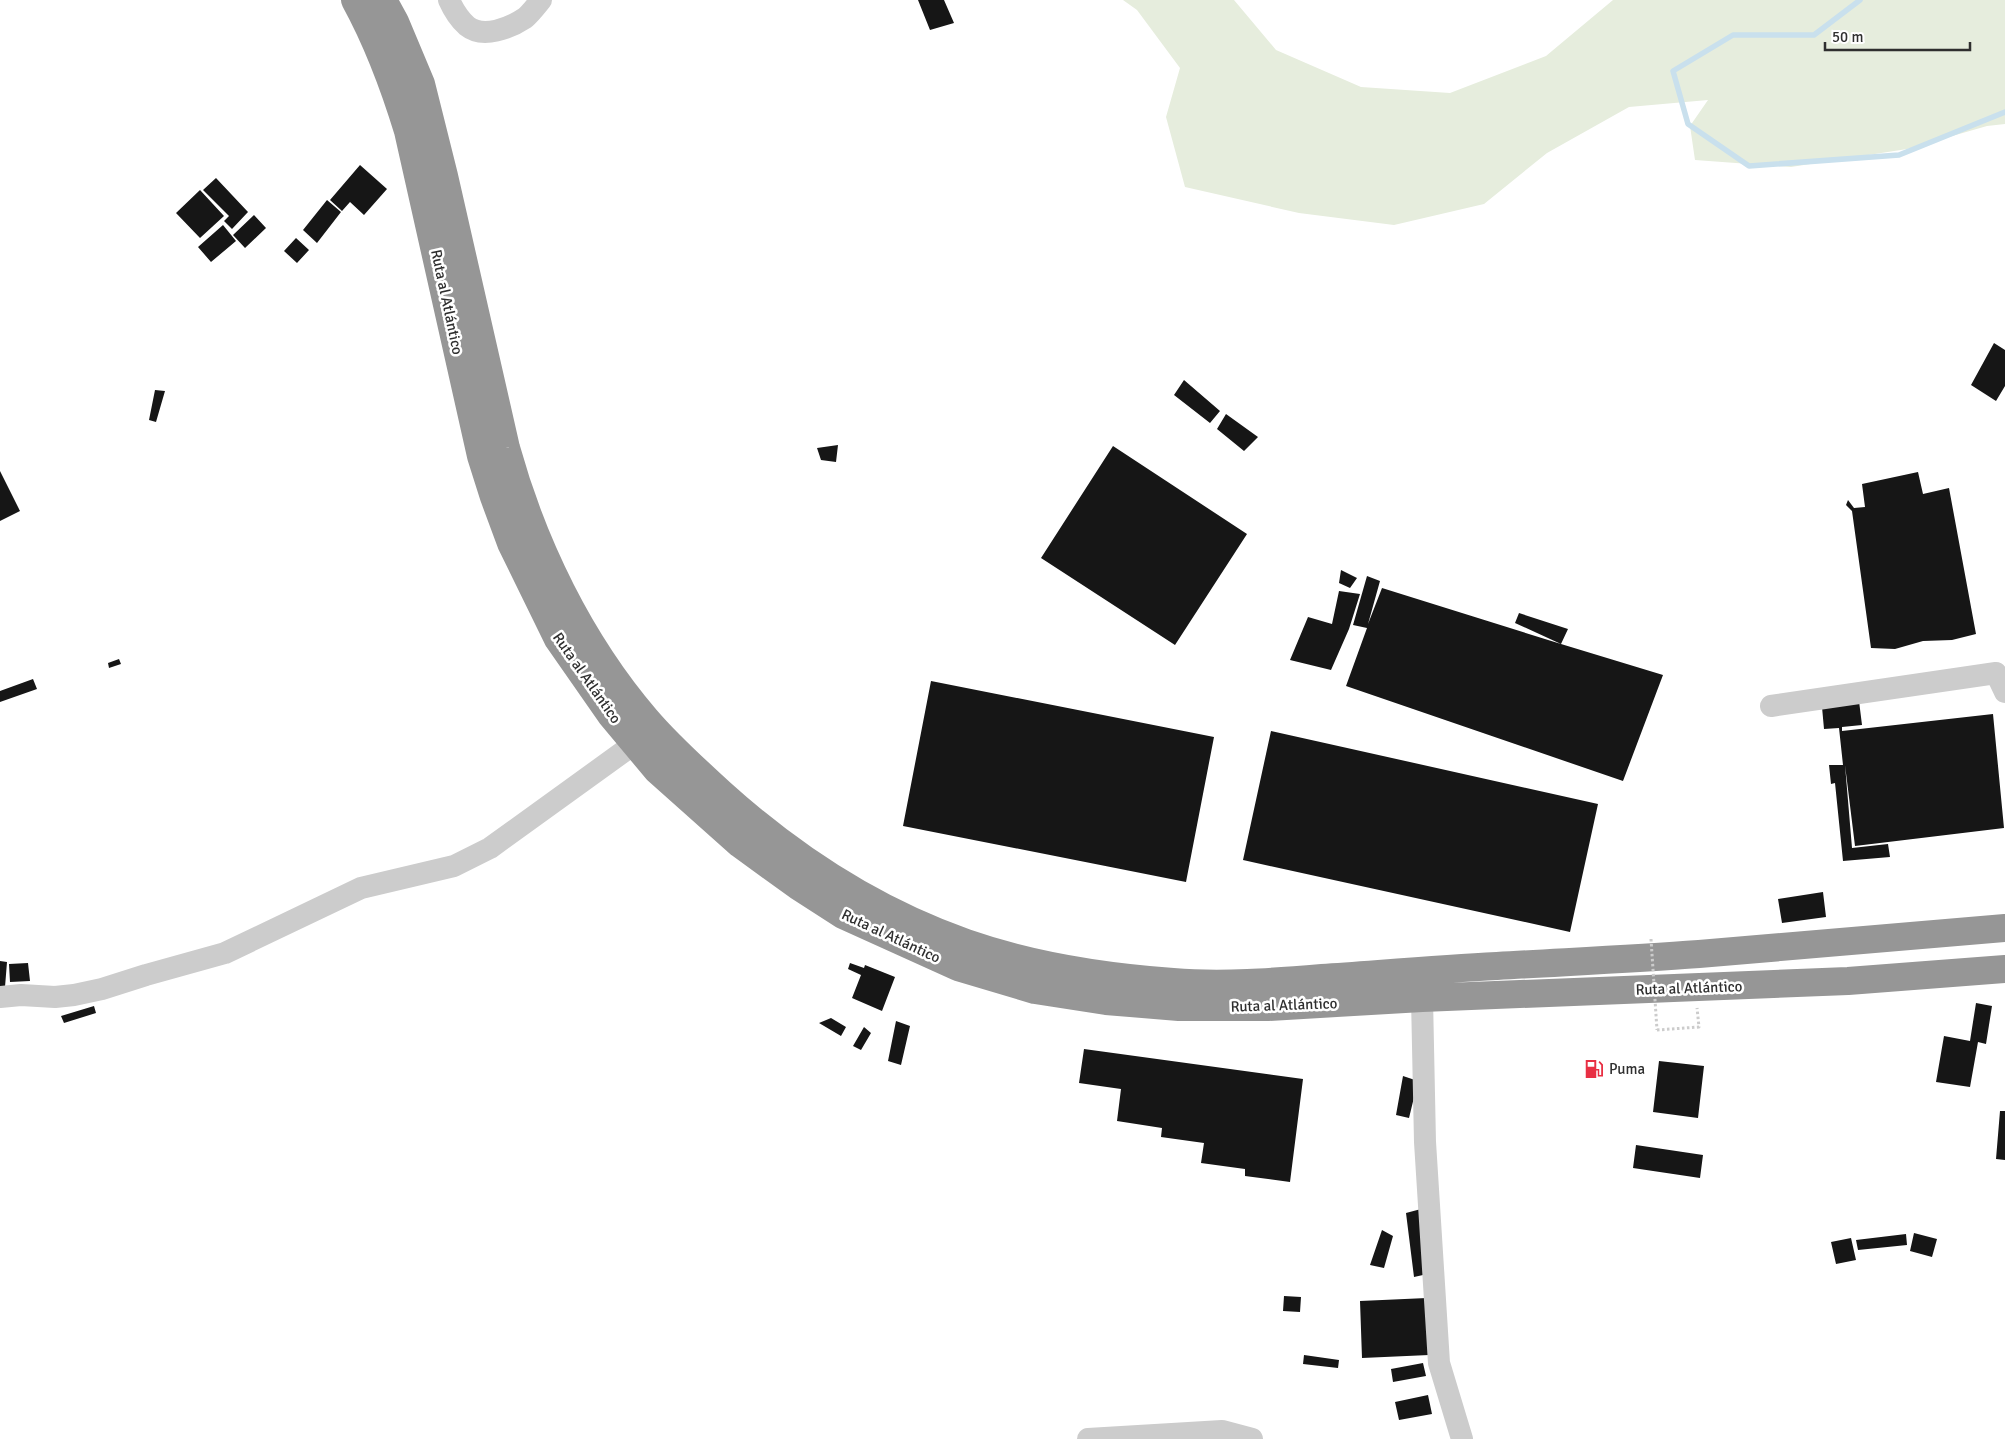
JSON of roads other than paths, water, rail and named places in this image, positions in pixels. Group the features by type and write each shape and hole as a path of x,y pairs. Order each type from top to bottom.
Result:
{"highway":[{"name":"Ruta al Atlántico","path":"355,0 373,34 394,83 408,131 481,456 504,525 558,639 588,685 657,770 733,838 798,886 843,915 958,967 1035,990 1106,1001 1170,1007 1268,1006 1422,998 1696,988 1848,981 2005,969"},
{"name":"Ruta al Atlántico","path":"383,0 395,22 421,84 449,195 506,448 516,483 554,576 606,667 644,717 674,750 753,822 810,865 856,894 910,920 968,944 1042,964 1097,974 1178,983 1268,982 1698,954 2005,928"},
{"path":"1696,988 1690,988 1682,978 1682,968 1684,964 1690,961 1822,954 1872,940"}],"street":[{"path":"449,0 453,9 468,27 484,32 504,29 520,21 527,17 541,0"},
{"path":"1770,706 1996,673 2005,692"},
{"path":"0,997 21,995 55,997 102,989 225,953 361,888 454,866 490,848 634,744"},
{"path":"1422,998 1425,1142 1440,1364 1462,1439"},
{"path":"1088,1439 1222,1431 1252,1439"}],"waterway":[{"path":"1860,0 1814,35 1733,35 1673,71 1688,124 1749,166 1899,155 2005,112"}],"place":[{"name":"Puma","path":"1594,1069"}]}
